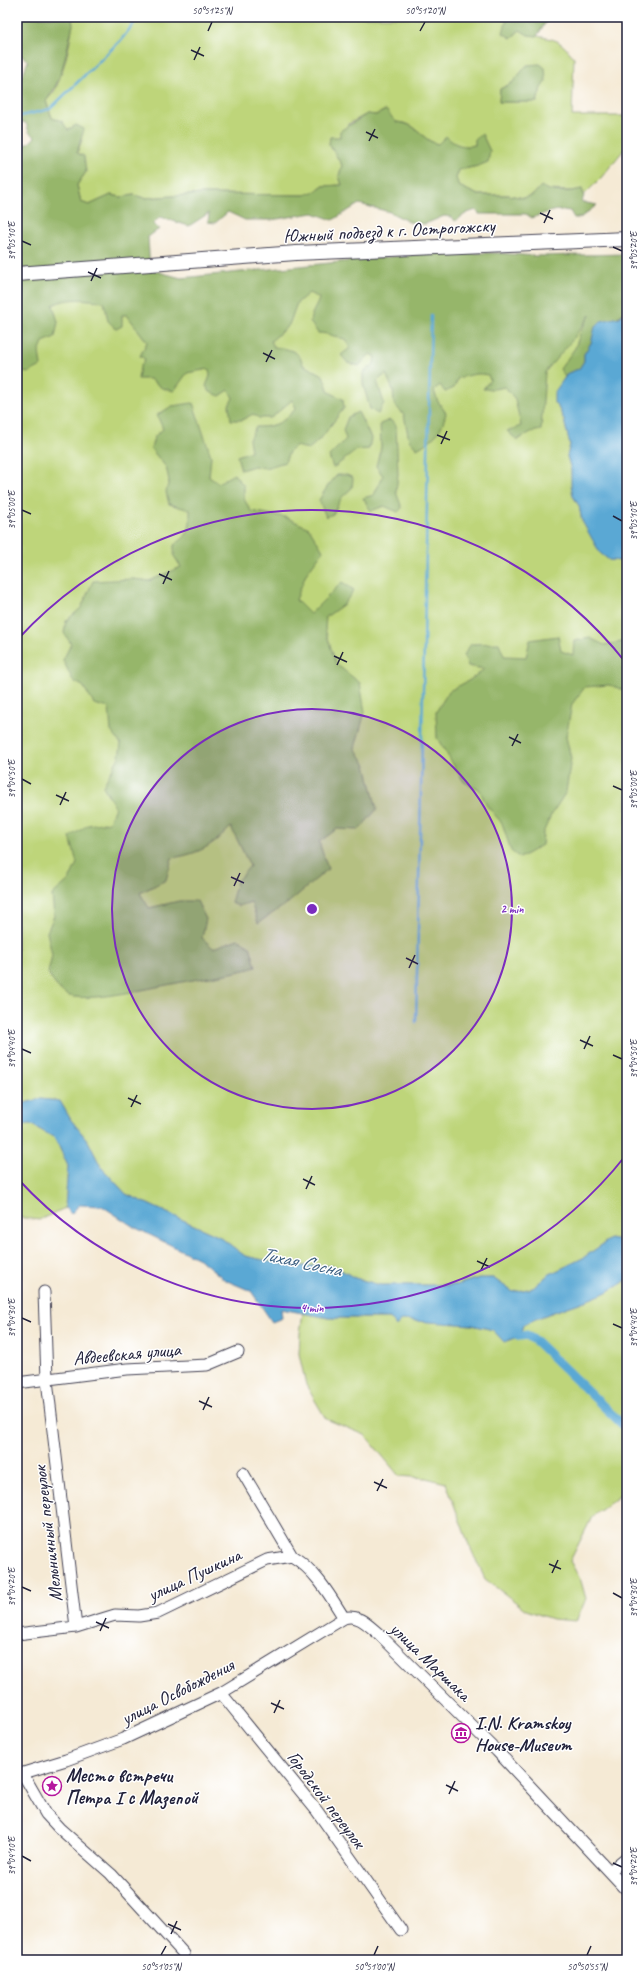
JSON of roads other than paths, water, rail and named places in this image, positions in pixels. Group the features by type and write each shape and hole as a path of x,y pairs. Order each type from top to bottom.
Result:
{"main road":[{"name":"Южный подъезд к г. Острогожску","path":"17,274 311,252 627,239"}],"street":[{"name":"Мельничный переулок","path":"44,1292 47,1380 76,1627"},
{"name":"Авдеевская улица","path":"17,1382 47,1380 127,1369 207,1365 238,1352"},
{"path":"243,1473 292,1556 302,1562 323,1584 344,1618"},
{"name":"улица Пушкина","path":"17,1634 76,1627 115,1615 139,1616 158,1613 267,1560 292,1556"},
{"name":"улица Маршака","path":"344,1618 350,1616 363,1620 380,1635 497,1751 627,1890"},
{"name":"улица Освобождения","path":"20,1774 123,1739 221,1693 344,1618"},
{"name":"Городской переулок","path":"221,1693 317,1812 401,1930"},
{"path":"20,1774 46,1814 59,1828 111,1874 184,1954"},
{"path":"610,1871 627,1857"}],"water":[{"path":"627,311 627,567 622,561 609,560 600,553 582,521 579,506 573,496 571,485 571,470 567,456 570,445 564,420 558,407 554,403 554,393 568,373 579,369 584,361 584,354 591,343 595,327 601,321 620,317"},
{"path":"40,1099 60,1101 71,1120 88,1141 101,1167 126,1194 220,1237 245,1256 291,1266 334,1266 355,1278 380,1285 456,1285 479,1278 493,1278 513,1292 533,1288 548,1275 583,1258 610,1239 627,1242 627,1280 603,1294 523,1325 520,1336 504,1342 493,1330 472,1325 401,1320 396,1327 390,1318 329,1318 281,1309 282,1318 272,1322 251,1291 225,1280 201,1260 134,1227 102,1206 79,1205 71,1214 65,1208 68,1166 55,1138 30,1124 17,1126 17,1105"}],"waterway":[{"path":"17,117 50,109 121,40 139,17"},
{"path":"416,1022 431,315"},
{"path":"510,1331 520,1336 527,1335 537,1342 627,1429"}],"place":[{"name":"I.N. Kramskoy House-Museum","path":"461,1733"},
{"name":"Место встречи Петра I с Мазепой","path":"52,1786"}],"water label":[{"name":"Тихая Сосна","path":"301,1261"}]}
